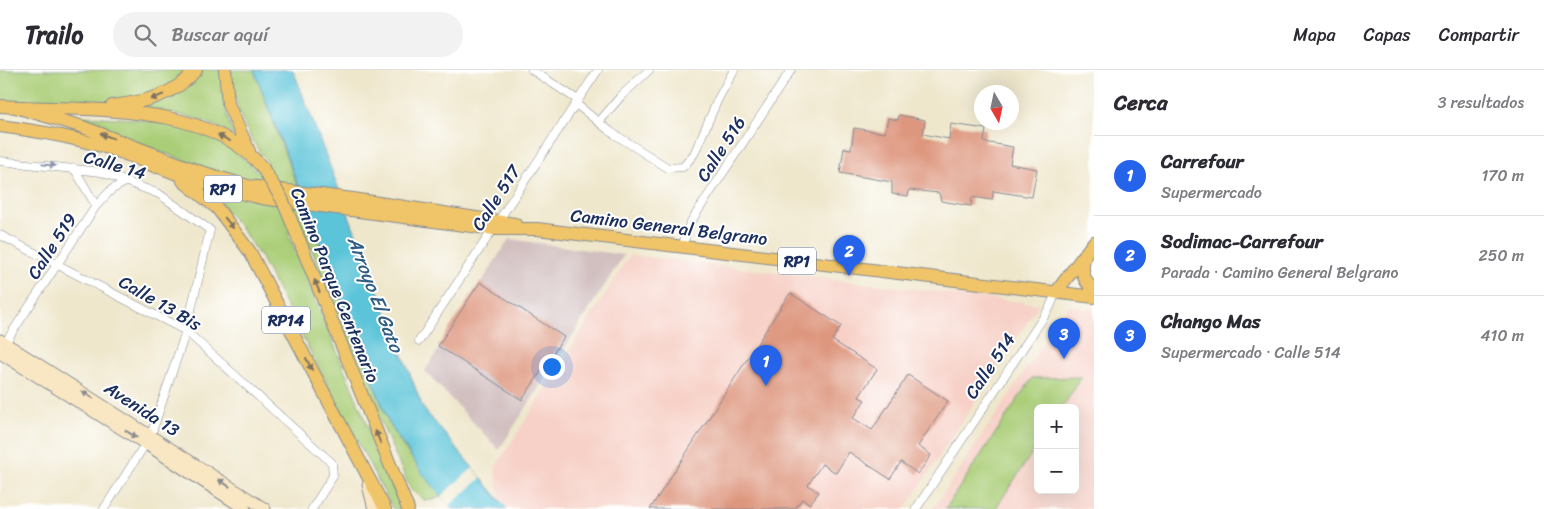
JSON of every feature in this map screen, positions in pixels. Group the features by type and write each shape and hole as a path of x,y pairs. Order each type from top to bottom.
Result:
{"main road":[{"path":"90,109 154,98 176,88 196,70"},
{"path":"225,70 228,104 250,153"},
{"name":"Camino Parque Centenario","path":"8,106 90,109 174,120 216,133 250,153 262,167 282,199 408,509"},
{"name":"Camino General Belgrano","path":"8,106 80,126 225,181 299,199 353,199 497,224"},
{"name":"RP1","path":"0,126 60,135 149,164"},
{"name":"Camino General Belgrano","path":"149,164 195,181 230,191 299,199 362,210 497,224 1094,297"},
{"name":"RP14","path":"149,164 178,178 203,195 240,236 260,270 363,469 386,509"},
{"name":"Calle 514","path":"1057,292 1094,242"},
{"path":"1085,256 1082,268 1084,279 1094,290"},
{"name":"Avenida 13","path":"1,347 148,439 266,509"},
{"name":"Avenida 13","path":"148,439 245,509"},
{"path":"363,469 374,509"}],"street":[{"path":"532,70 577,102 599,122 668,168 683,167 694,154 718,99 734,70"},
{"name":"Calle 517","path":"419,341 598,70"},
{"path":"599,122 621,96 649,70"},
{"name":"Calle 516","path":"682,247 686,229 791,70"},
{"name":"Calle 14","path":"0,160 101,172 158,194 210,230 186,331"},
{"name":"Calle 519","path":"74,168 96,206"},
{"name":"Calle 519","path":"1,347 59,264 96,206 111,190 127,181"},
{"name":"Calle 13 Bis","path":"0,235 186,331 332,463 333,476 312,509"},
{"name":"Calle 514","path":"916,509 1049,309 1057,292"},
{"path":"104,509 148,439 186,331"}],"shaded area":[{"path":"509,239 624,255 499,450 425,371"},
{"path":"630,255 1039,304 905,509 509,509 500,499 495,468"},
{"path":"1068,306 1094,310 1094,509 933,509"}],"green space":[{"path":"0,70 190,70 147,101 96,105 14,103 0,99"},
{"path":"202,70 221,70 227,116 234,136 209,123 182,115 126,109 150,104 176,93"},
{"path":"231,70 254,70 299,191 238,180 60,115 139,120 191,130 215,139 237,153 256,171 268,163 253,141 242,119 235,96"},
{"path":"210,191 305,208 389,423 402,445 441,496 433,500 424,500 411,490 382,425 303,228 288,233 402,509 393,509 261,258 241,228"},
{"path":"1082,377 1065,404 1034,404 1034,450 995,509 945,509 1032,378"}],"water":[{"name":"Arroyo El Gato","path":"254,70 293,70 423,408 507,509 452,509 420,470 389,423"}],"pier":[{"path":"473,468 481,478 449,506 441,496"}],"building":[{"path":"899,115 925,120 923,134 949,139 951,124 974,127 974,130 986,130 984,142 1013,147 1010,164 1037,169 1032,197 993,191 992,200 972,197 971,206 941,201 939,193 909,190 908,196 892,194 892,182 840,173 844,148 851,149 854,128 885,133 888,118 898,120"},
{"path":"480,282 564,337 522,400 438,346"},
{"path":"790,293 841,326 832,340 877,369 859,397 865,400 853,418 872,430 908,375 948,401 918,446 931,455 918,474 901,462 890,479 849,452 836,473 822,464 808,485 819,492 810,504 802,499 795,509 650,509"}],"place":[{"name":"Sodimac-Carrefour","path":"849,276"},
{"name":"Chango Mas","path":"1064,359"},
{"name":"Carrefour","path":"766,386"}]}
